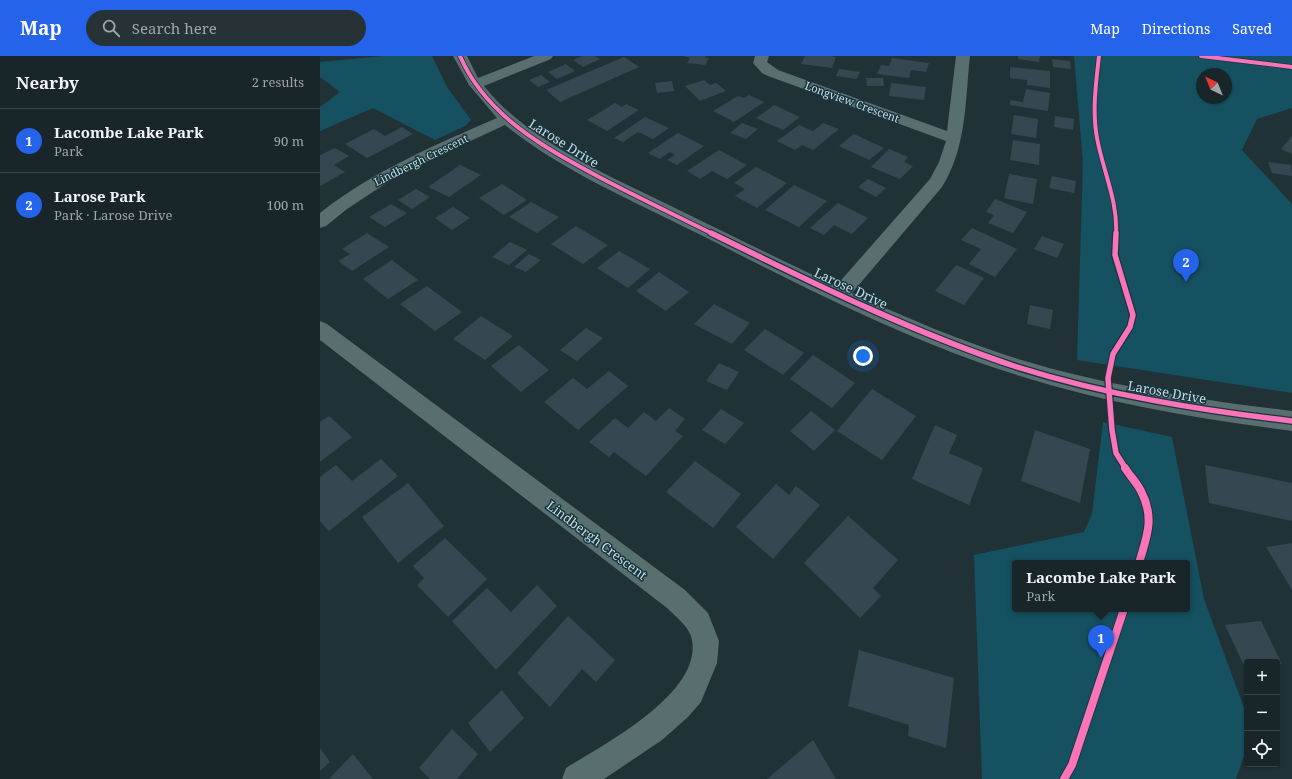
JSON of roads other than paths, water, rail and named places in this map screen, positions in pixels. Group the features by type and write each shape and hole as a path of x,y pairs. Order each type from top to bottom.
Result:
{"street":[{"name":"Larose Drive","path":"460,56 476,84 507,119 533,138 587,172 889,318 972,351 1060,379 1174,406 1292,421"},
{"path":"476,84 546,56"},
{"name":"Longview Crescent","path":"762,56 760,63 767,70 954,139"},
{"path":"839,295 936,183 948,162 954,139 963,56"},
{"name":"Lindbergh Crescent","path":"320,222 353,196 379,179 417,159 507,119"},
{"name":"Lindbergh Crescent","path":"320,329 676,599 696,618 703,631 706,642 705,659 698,678 689,694 670,714 649,731 577,779"}],"place":[{"name":"Larose Park","path":"1186,282"},
{"name":"Lacombe Lake Park","path":"1101,658"}]}
